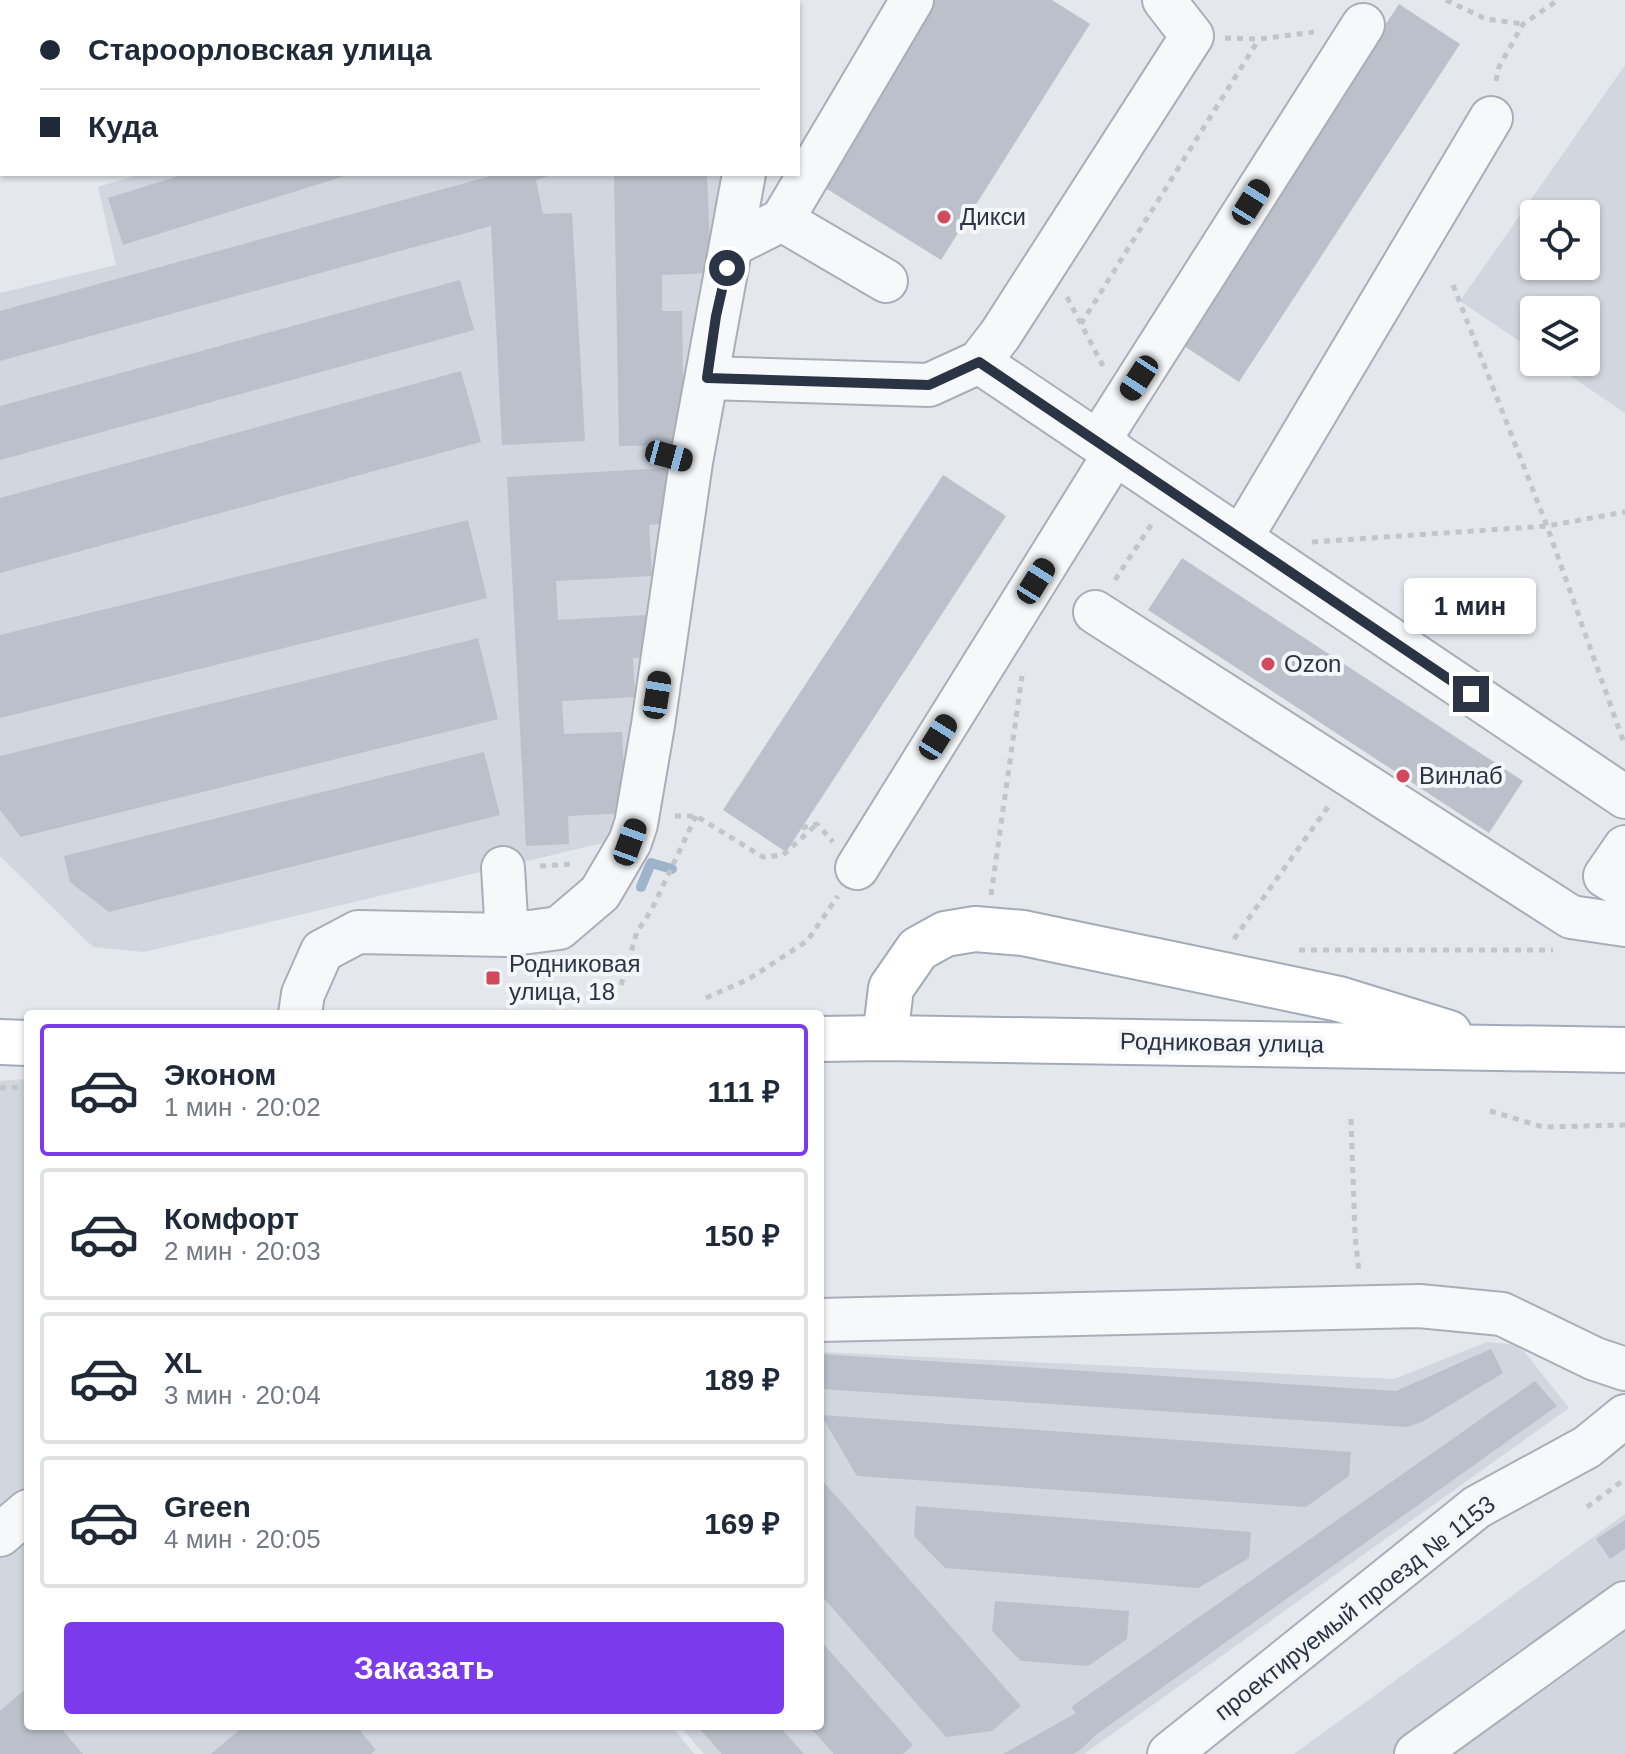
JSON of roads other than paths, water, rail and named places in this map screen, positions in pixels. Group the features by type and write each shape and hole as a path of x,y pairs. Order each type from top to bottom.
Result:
{"main road":[{"path":"885,1038 891,988 918,949 945,934 975,929 1023,933 1339,999 1497,1048"},
{"name":"Родниковая улица","path":"824,1039 1625,1050"},
{"path":"0,1042 24,1043"}],"street":[{"path":"732,245 782,220 912,0"},
{"path":"707,378 929,385 979,362 1000,335 1192,36 1164,0"},
{"path":"857,868 1106,447 1123,404 1363,25"},
{"path":"1241,538 1491,118"},
{"path":"301,1010 303,994 322,951 358,932 507,935 559,928 600,893 630,842 636,824 641,722 680,459 707,378 744,176"},
{"path":"782,220 886,281"},
{"path":"979,362 1625,797"},
{"path":"1095,612 1571,917 1625,925"},
{"path":"1625,847 1605,876 1625,888"},
{"path":"507,935 518,867"},
{"path":"824,1320 1419,1306 1502,1314 1595,1359 1625,1369"},
{"name":"проектируемый проезд № 1153","path":"1169,1754 1477,1507 1587,1447 1625,1416"},
{"path":"0,1535 24,1514"},
{"path":"1416,1754 1625,1603"}],"waterway":[{"path":"641,887 651,863 672,869"}],"place":[{"name":"Дикси","path":"944,217"},
{"name":"Ozon","path":"1268,664"},
{"name":"Винлаб","path":"1403,776"},
{"name":"Родниковая улица, 18","path":"493,978"}]}
